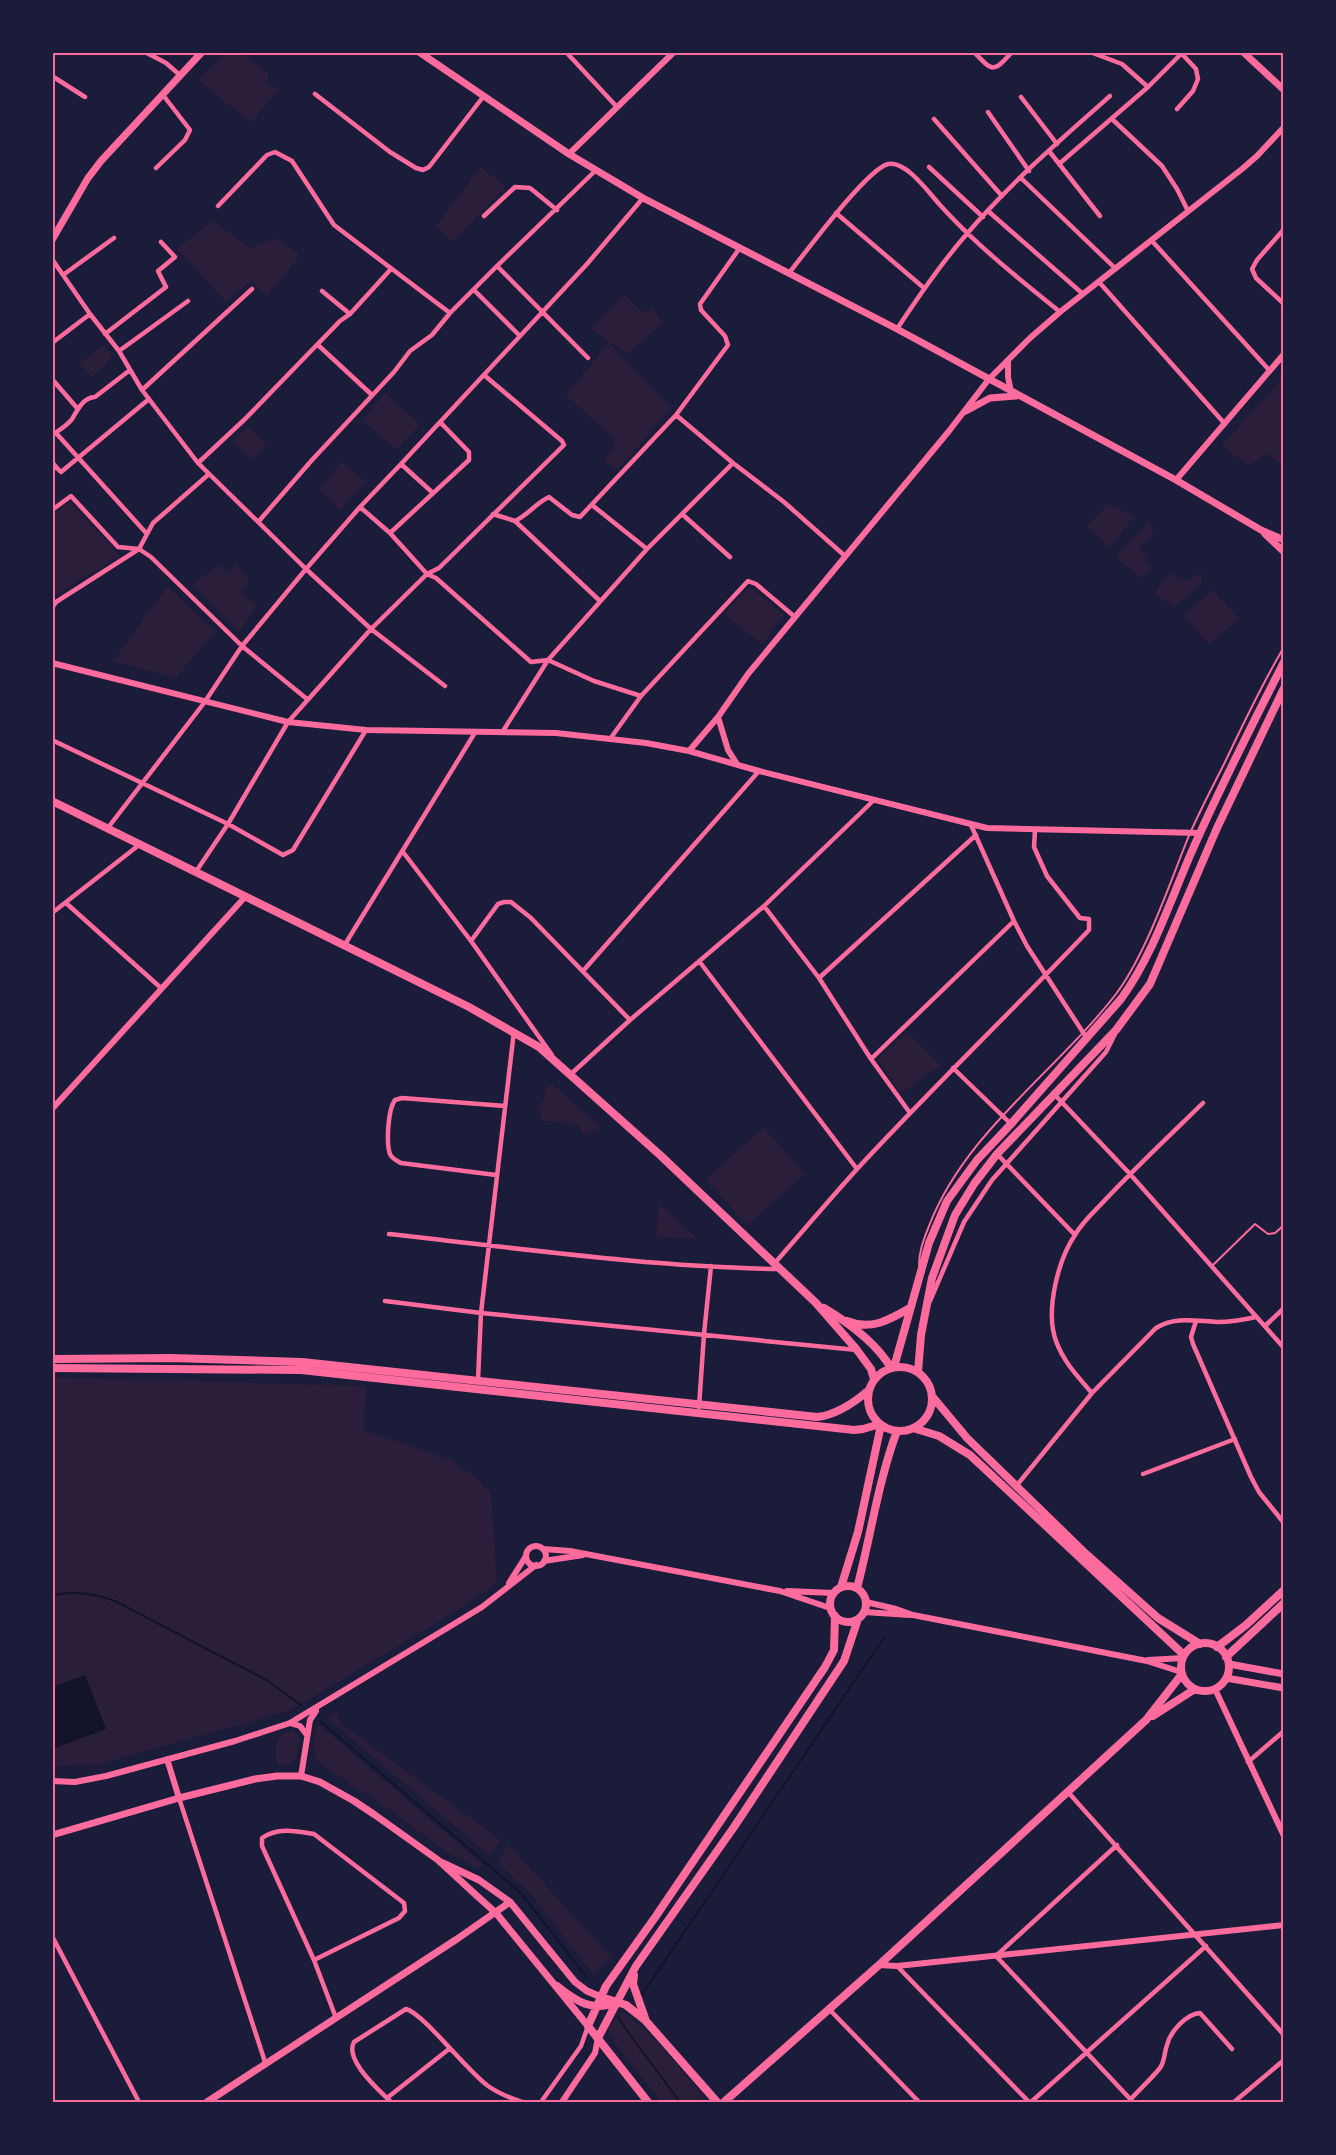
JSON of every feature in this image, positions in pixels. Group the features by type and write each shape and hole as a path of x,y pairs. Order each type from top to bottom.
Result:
{"main road":[{"path":"52,240 88,178 101,161 202,52"},
{"path":"419,52 595,171 739,249 897,329 1176,480 1261,531 1284,540"},
{"path":"1243,52 1284,90"},
{"path":"966,411 990,398 1019,396"},
{"path":"1261,531 1284,552"},
{"path":"892,1368 929,1244 947,1201 977,1160 1011,1124 1084,1035 1121,999 1134,981 1148,956 1200,833 1284,662"},
{"path":"918,1372 921,1335 932,1278 955,1215 974,1184 997,1154 1116,1030 1150,984 1222,818 1284,688"},
{"path":"54,804 469,1007 514,1031 538,1047 660,1155 816,1303 857,1350 871,1369 874,1379"},
{"path":"816,1303 854,1324 869,1326 888,1320 909,1308"},
{"path":"839,1317 876,1348 892,1368"},
{"path":"52,1359 268,1360 361,1367 477,1384"},
{"path":"52,1368 301,1370 477,1384 699,1409 854,1430 881,1425"},
{"path":"699,1409 823,1416 848,1405 869,1389 874,1379 882,1372 892,1368 918,1372 927,1383 932,1396 967,1438 1085,1552 1163,1622 1200,1644"},
{"path":"869,1389 869,1408 873,1417 881,1425 897,1431 913,1428 921,1423 931,1406 932,1396"},
{"path":"841,1587 858,1532 881,1425"},
{"path":"913,1428 946,1440 970,1455 1183,1657"},
{"path":"857,1588 874,1508 897,1431"},
{"path":"588,2026 606,1986 663,1907 825,1667 834,1650 836,1636 835,1616 830,1608 833,1593 841,1587 857,1588 865,1596 866,1602 844,1661 734,1827 636,1966 598,2038"},
{"path":"1217,1647 1246,1625 1284,1590"},
{"path":"1181,1673 1184,1680 1195,1689 1201,1691 1215,1689 1226,1678 1228,1660 1284,1603"},
{"path":"835,1616 848,1622 858,1619"},
{"path":"1146,1720 1181,1673 1183,1657 1194,1646 1200,1644 1217,1647 1228,1660 1284,1674"},
{"path":"1226,1678 1284,1688"},
{"path":"724,2103 879,1965 1146,1720 1195,1689"},
{"path":"52,1834 255,1779 302,1776 320,1782 354,1801 438,1860 496,1913 557,1986 648,2103"},
{"path":"438,1860 479,1880 510,1902 575,1982 587,1991 631,2008 645,2020 717,2103"},
{"path":"207,2103 510,1902"},
{"path":"636,1966 633,1984 645,2020"},
{"path":"557,1986 576,2001 587,2006 597,2007 617,2002"}],"street":[{"path":"145,52 166,63 181,76"},
{"path":"566,52 617,107"},
{"path":"569,154 674,52"},
{"path":"974,52 989,68 993,69 999,67 1012,52"},
{"path":"1090,52 1122,64 1148,87"},
{"path":"1059,164 1148,87 1180,53 1196,69 1198,79 1193,91 1177,109"},
{"path":"52,76 85,97"},
{"path":"315,94 390,152 423,170 429,167 483,97"},
{"path":"156,168 185,140 190,130 163,95"},
{"path":"897,329 924,288 966,234 1002,196 1110,96"},
{"path":"1021,97 1057,144"},
{"path":"988,112 1029,171"},
{"path":"1112,118 1162,166 1188,211"},
{"path":"934,119 1002,196"},
{"path":"689,751 718,717 748,674 966,411 989,379 1060,312 1257,156 1284,127"},
{"path":"1049,151 1100,216"},
{"path":"218,206 267,155 275,152 292,161 334,225 450,313"},
{"path":"789,273 836,213 882,166 899,164 912,174 966,234 1060,312"},
{"path":"929,167 982,217"},
{"path":"259,521 394,372 410,351 432,335 450,313 595,171"},
{"path":"1021,178 1116,269"},
{"path":"484,216 515,187 530,188 556,210"},
{"path":"107,829 140,783 204,703 242,646 306,569 360,507 587,264 643,198"},
{"path":"988,211 1083,294"},
{"path":"836,213 924,288"},
{"path":"1284,229 1252,269 1256,278 1284,304"},
{"path":"63,274 114,238"},
{"path":"1152,241 1270,370"},
{"path":"105,334 166,287 158,271 175,257 161,242"},
{"path":"515,521 527,515 549,497 572,515 580,517 676,415 728,345 725,336 701,310 700,304 739,249"},
{"path":"52,259 118,351 142,390 209,474 371,629 445,686"},
{"path":"497,266 588,358"},
{"path":"198,462 245,419 340,321 350,314 391,269"},
{"path":"1099,282 1225,424"},
{"path":"142,390 252,289"},
{"path":"474,290 519,335"},
{"path":"322,291 350,314"},
{"path":"118,351 188,301"},
{"path":"52,344 90,314"},
{"path":"318,345 372,395"},
{"path":"1176,480 1284,354"},
{"path":"1008,360 1011,392"},
{"path":"130,370 95,398 90,398 77,408 72,419 54,434 147,534"},
{"path":"195,873 228,824 288,722 307,699 371,629 427,574 439,568 564,446 562,441 483,375"},
{"path":"52,380 77,408"},
{"path":"52,462 54,469 61,472 149,399"},
{"path":"676,415 784,502 845,556"},
{"path":"390,533 469,460 469,452 440,422"},
{"path":"503,731 548,660 647,549 733,463"},
{"path":"401,464 433,493"},
{"path":"52,608 56,602 139,549 153,523 209,474"},
{"path":"52,510 71,496 118,547 139,549 151,556 242,646 307,699"},
{"path":"592,505 647,549"},
{"path":"360,507 390,533 427,574 436,578 531,662 548,660 594,681 641,696"},
{"path":"493,514 515,521 600,601"},
{"path":"682,514 730,557"},
{"path":"610,739 641,696 748,580 756,584 795,617"},
{"path":"52,663 204,703 288,722 366,730 556,733 689,751 759,771 987,828 1200,833"},
{"path":"718,717 728,750 738,765"},
{"path":"52,740 228,824 283,855 293,850 366,730"},
{"path":"344,945 476,731"},
{"path":"584,971 759,771"},
{"path":"570,1074 764,906 874,800"},
{"path":"971,825 1014,921 1084,1035"},
{"path":"388,1234 711,1266 777,1267 857,1169 1089,930 1089,920 1080,918 1047,876 1034,846 1035,830"},
{"path":"819,978 976,836"},
{"path":"52,914 140,845"},
{"path":"403,852 471,941 558,1064"},
{"path":"52,1109 245,897"},
{"path":"471,941 498,904 511,902 531,918 630,1020"},
{"path":"66,903 161,988"},
{"path":"764,906 819,978 871,1059 910,1113"},
{"path":"871,1059 1014,921"},
{"path":"699,961 857,1169"},
{"path":"925,1312 964,1222 992,1180 1109,1048 1116,1030"},
{"path":"477,1384 481,1313 514,1031"},
{"path":"953,1068 1011,1124"},
{"path":"1055,1095 1130,1174 1284,1348"},
{"path":"496,1175 410,1166 401,1163 393,1158 388,1149 390,1112 395,1100 402,1098 505,1106"},
{"path":"1092,1393 1062,1355 1053,1329 1052,1302 1060,1268 1075,1235 1130,1174 1203,1103"},
{"path":"997,1154 1075,1235"},
{"path":"699,1409 711,1266"},
{"path":"386,1301 481,1313 857,1350"},
{"path":"1265,1326 1284,1308"},
{"path":"1017,1485 1092,1393 1156,1328 1172,1320 1233,1321 1256,1317"},
{"path":"1196,1321 1192,1332 1193,1344 1254,1484 1284,1523"},
{"path":"1143,1474 1235,1439"},
{"path":"504,1591 531,1548 537,1546 543,1549 570,1551 780,1591 830,1608"},
{"path":"543,1549 546,1555 544,1561"},
{"path":"52,1781 75,1782 106,1776 262,1734 290,1724 482,1607 544,1561 587,1555"},
{"path":"526,1556 531,1564 536,1566"},
{"path":"780,1591 833,1593"},
{"path":"866,1602 896,1609 913,1616"},
{"path":"864,1612 913,1616 1147,1660 1181,1673"},
{"path":"1147,1660 1183,1657"},
{"path":"1215,1689 1284,1836"},
{"path":"302,1776 310,1720 318,1708"},
{"path":"290,1724 300,1726 308,1735"},
{"path":"1248,1762 1284,1731"},
{"path":"167,1759 266,2065"},
{"path":"1068,1792 1284,2035"},
{"path":"314,1960 399,1918 405,1911 404,1903 314,1834 293,1831 272,1832 262,1838 262,1846 314,1960 336,2019"},
{"path":"996,1956 1117,1845"},
{"path":"879,1965 897,1966 1284,1925"},
{"path":"52,1936 140,2103"},
{"path":"897,1966 1030,2103 1206,1946"},
{"path":"996,1956 1132,2101 1163,2063 1167,2042 1172,2034 1192,2014 1200,2013 1232,2049"},
{"path":"828,2008 919,2103"},
{"path":"449,2049 389,2100 354,2060 351,2049 354,2042 406,2009 418,2014 449,2049 487,2085 522,2103"},
{"path":"541,2103 581,2046 588,2026"},
{"path":"562,2103 595,2053 598,2038"},
{"path":"1234,2103 1284,2060"}],"lane":[{"path":"919,1277 920,1251 936,1207 950,1182 1003,1117 1084,1035 1131,971 1191,832 1266,677 1284,647"},
{"path":"1211,1266 1255,1224 1268,1234 1275,1233 1284,1225"}],"shaded area":[{"path":"226,53 241,53 269,74 266,82 279,89 251,123 198,79"},
{"path":"481,167 506,186 453,242 436,226"},
{"path":"213,220 249,248 278,238 300,255 267,296 251,281 226,302 177,249"},
{"path":"625,295 643,313 652,307 663,323 627,354 590,328"},
{"path":"609,343 671,408 618,470 604,462 616,441 566,395"},
{"path":"104,345 113,357 92,377 79,363"},
{"path":"1283,377 1283,465 1266,453 1249,466 1222,446"},
{"path":"385,393 420,424 396,450 363,420"},
{"path":"248,427 267,445 252,459 234,442"},
{"path":"342,461 366,482 341,510 319,490"},
{"path":"70,501 120,556 53,596 53,515"},
{"path":"1108,504 1134,516 1110,548 1087,526"},
{"path":"1148,521 1154,535 1139,545 1152,568 1143,579 1116,558"},
{"path":"237,564 249,581 240,592 257,605 239,632 193,584 218,565 227,572"},
{"path":"1170,573 1185,580 1202,573 1202,583 1174,608 1154,593"},
{"path":"168,586 215,632 176,678 113,661"},
{"path":"749,587 784,614 762,644 724,614"},
{"path":"1213,590 1239,619 1209,644 1183,616"},
{"path":"907,1032 941,1065 900,1094 878,1060"},
{"path":"552,1084 601,1128 585,1136 577,1124 542,1121 540,1118 542,1113 536,1107 545,1099 545,1088"},
{"path":"764,1127 805,1174 747,1225 706,1179"},
{"path":"659,1204 698,1239 657,1237"},
{"path":"52,1377 366,1386 364,1430 451,1460 476,1477 491,1494 497,1583 456,1611 289,1711 96,1765 53,1766"},
{"path":"85,1675 106,1729 53,1749 53,1687"},
{"path":"337,1711 340,1723 501,1840 489,1855 326,1717"},
{"path":"318,1724 482,1864 479,1869 445,1851 392,1811 319,1763 314,1744"},
{"path":"294,1730 300,1737 296,1758 289,1764 277,1765 276,1748 279,1738 282,1734"},
{"path":"509,1845 611,1957 593,1975 533,1896 497,1862"},
{"path":"623,2012 646,2030 702,2093 705,2102 661,2102 609,2035 611,2025"}],"waterway":[{"path":"52,1595 84,1594 115,1601 268,1681 301,1705"},
{"path":"641,1996 885,1636"},
{"path":"320,1721 522,1894 587,1978"},
{"path":"618,2017 680,2102"}]}
